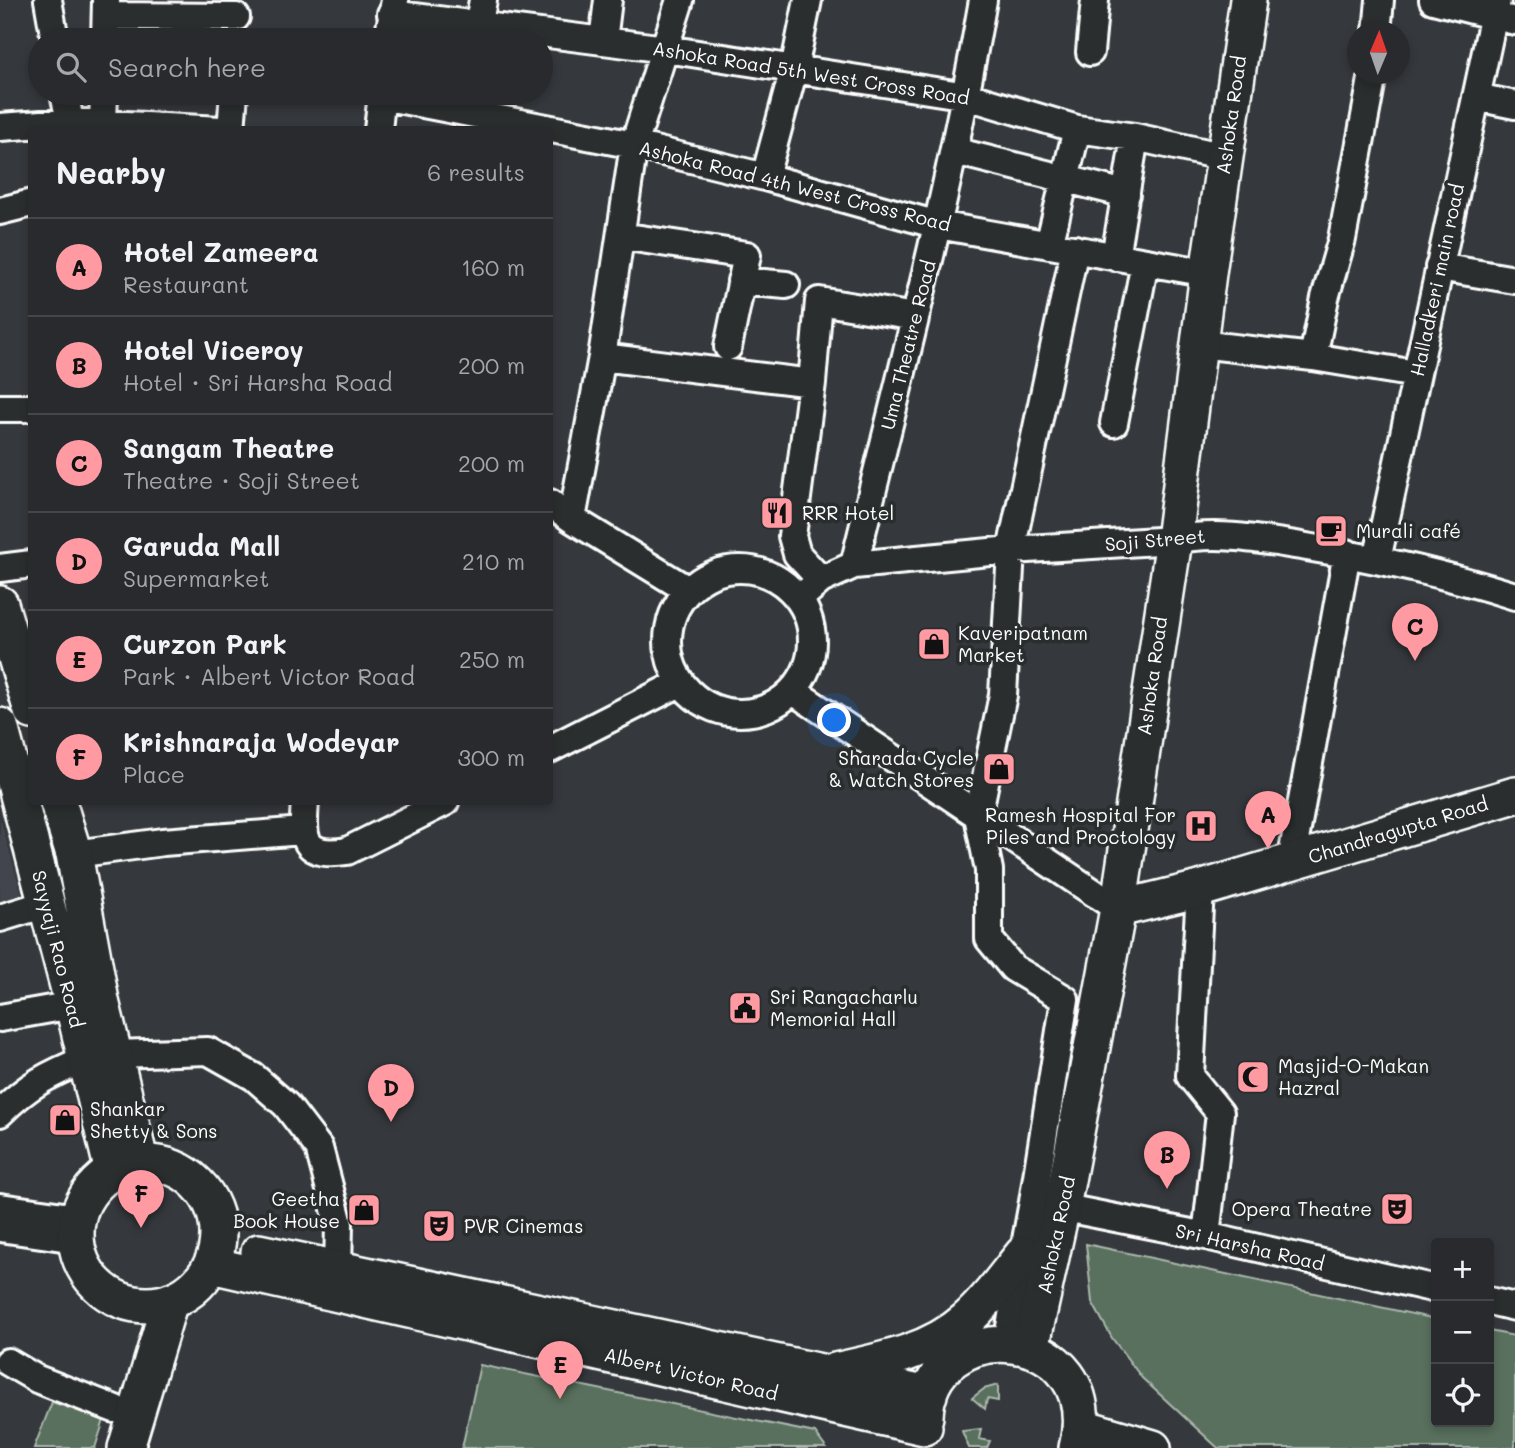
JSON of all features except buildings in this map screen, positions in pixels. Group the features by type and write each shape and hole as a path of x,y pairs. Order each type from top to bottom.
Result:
{"main road":[{"name":"Ashoka Road","path":"1019,1345 1047,1205 1118,909 1174,540 1208,273 1248,0"},
{"path":"0,604 28,698"},
{"name":"Sayyaji Rao Road","path":"0,726 73,1005 100,1056 127,1168"},
{"name":"Chandragupta Road","path":"1118,909 1200,889 1515,795"},
{"name":"Sayyaji Rao Road","path":"59,805 74,854 101,1002 100,1056"},
{"path":"162,1165 182,1172 199,1185 211,1203 218,1223 215,1254 201,1281 187,1293 158,1303 125,1301 107,1292 91,1278 81,1260 77,1228 85,1199 97,1184 127,1168 162,1165"},
{"name":"Albert Victor Road","path":"215,1254 338,1269 825,1373 928,1423"},
{"name":"Albert Victor Road","path":"215,1254 928,1423"},
{"path":"825,1373 906,1354 935,1342 966,1321 1023,1254"},
{"path":"102,1448 158,1303"},
{"path":"126,1448 158,1303"},
{"path":"928,1423 941,1373 959,1356 982,1346 1019,1345 1053,1360 1070,1379 1080,1402 1079,1438 1153,1448"}],"street":[{"path":"48,0 53,28"},
{"path":"603,41 608,0"},
{"path":"572,519 602,357 635,145 680,0"},
{"path":"765,177 794,69 808,0"},
{"name":"Uma Theatre Road","path":"854,565 938,225 967,96 983,0"},
{"path":"1090,52 1095,0"},
{"path":"1378,21 1380,0"},
{"path":"1433,0 1502,12"},
{"name":"Halladkeri main road","path":"1377,560 1476,97 1502,12"},
{"name":"Ashoka Road 5th West Cross Road","path":"392,18 479,22 518,28"},
{"path":"106,19 236,19"},
{"name":"Ashoka Road 5th West Cross Road","path":"553,33 967,96 1077,129 1135,137 1225,157"},
{"path":"1313,357 1325,298 1342,239 1371,84"},
{"path":"1476,97 1515,106"},
{"path":"67,105 71,126 142,126"},
{"path":"103,124 104,105"},
{"path":"231,126 233,105"},
{"path":"378,126 380,105"},
{"name":"Ashoka Road 4th West Cross Road","path":"476,105 765,177 938,225 1208,273"},
{"path":"0,127 28,127"},
{"path":"1048,245 1077,129"},
{"path":"1115,257 1135,137"},
{"path":"954,151 1126,194"},
{"path":"1,207 28,204"},
{"path":"621,236 747,255 728,347"},
{"path":"1019,1345 1023,1254 1047,1205 1065,999 1013,968 989,939 989,870 978,816 1003,695 1011,550 1075,250"},
{"path":"1114,423 1145,262"},
{"path":"1440,267 1515,280"},
{"path":"741,281 786,285"},
{"path":"821,580 797,554 792,537 812,383 819,301 915,317"},
{"path":"1199,344 1313,357 1416,374"},
{"path":"602,357 812,383"},
{"path":"0,408 28,408"},
{"path":"553,505 688,590"},
{"name":"Soji Street","path":"799,599 821,580 854,565 1011,550 1174,540 1197,535 1217,535 1347,553 1515,596"},
{"path":"1291,862 1347,553"},
{"path":"0,568 28,564"},
{"path":"733,569 758,571 781,581 799,599 810,621 813,646 807,670 793,691 777,704 757,712 735,714 714,709 695,698 680,683 671,665 667,645 669,625 676,606 688,590 709,576 733,569"},
{"path":"553,747 680,683"},
{"path":"793,691 1118,909"},
{"path":"305,805 305,840 313,848 324,852 347,851 435,805"},
{"path":"74,854 163,842 303,831"},
{"path":"1200,889 1190,1076 1220,1113 1206,1236"},
{"path":"0,918 46,904"},
{"path":"0,1018 73,1005"},
{"path":"0,1113 21,1091 49,1075 100,1056 208,1051 254,1077 286,1105 320,1148 339,1224 338,1269"},
{"name":"Sri Harsha Road","path":"1047,1205 1206,1236 1431,1288"},
{"path":"0,1207 77,1228"},
{"path":"0,1228 77,1228"},
{"path":"1494,1302 1515,1307"},
{"path":"3,1366 115,1409"}],"shaded area":[{"path":"0,818 22,895 0,901"}],"green space":[{"path":"1086,1244 1431,1318 1431,1427 1494,1427 1494,1332 1515,1336 1515,1448 1218,1448 1142,1378 1112,1338 1092,1302"},
{"path":"480,1365 815,1433 826,1448 462,1448"},
{"path":"998,1385 998,1401 987,1399 985,1409 972,1398 984,1389"},
{"path":"52,1402 104,1420 95,1448 34,1448"},
{"path":"981,1429 979,1439 990,1441 987,1448 969,1448 962,1431"}],"place":[{"name":"RRR Hotel","path":"777,513"},
{"name":"Murali café","path":"1331,531"},
{"name":"Kaveripatnam Market","path":"934,644"},
{"name":"Sangam Theatre","path":"1415,661"},
{"name":"Sharada Cycle & Watch Stores","path":"999,769"},
{"name":"Ramesh Hospital For Piles and Proctology","path":"1201,826"},
{"name":"Hotel Zameera","path":"1268,849"},
{"name":"Sri Rangacharlu Memorial Hall","path":"745,1008"},
{"name":"Masjid-O-Makan Hazral","path":"1253,1077"},
{"name":"Shankar Shetty & Sons","path":"65,1120"},
{"name":"Garuda Mall","path":"391,1122"},
{"name":"Hotel Viceroy","path":"1167,1189"},
{"name":"Opera Theatre","path":"1397,1209"},
{"name":"Geetha Book House","path":"364,1210"},
{"name":"PVR Cinemas","path":"439,1226"},
{"name":"Krishnaraja Wodeyar","path":"141,1228"},
{"name":"Curzon Park","path":"560,1399"}]}
